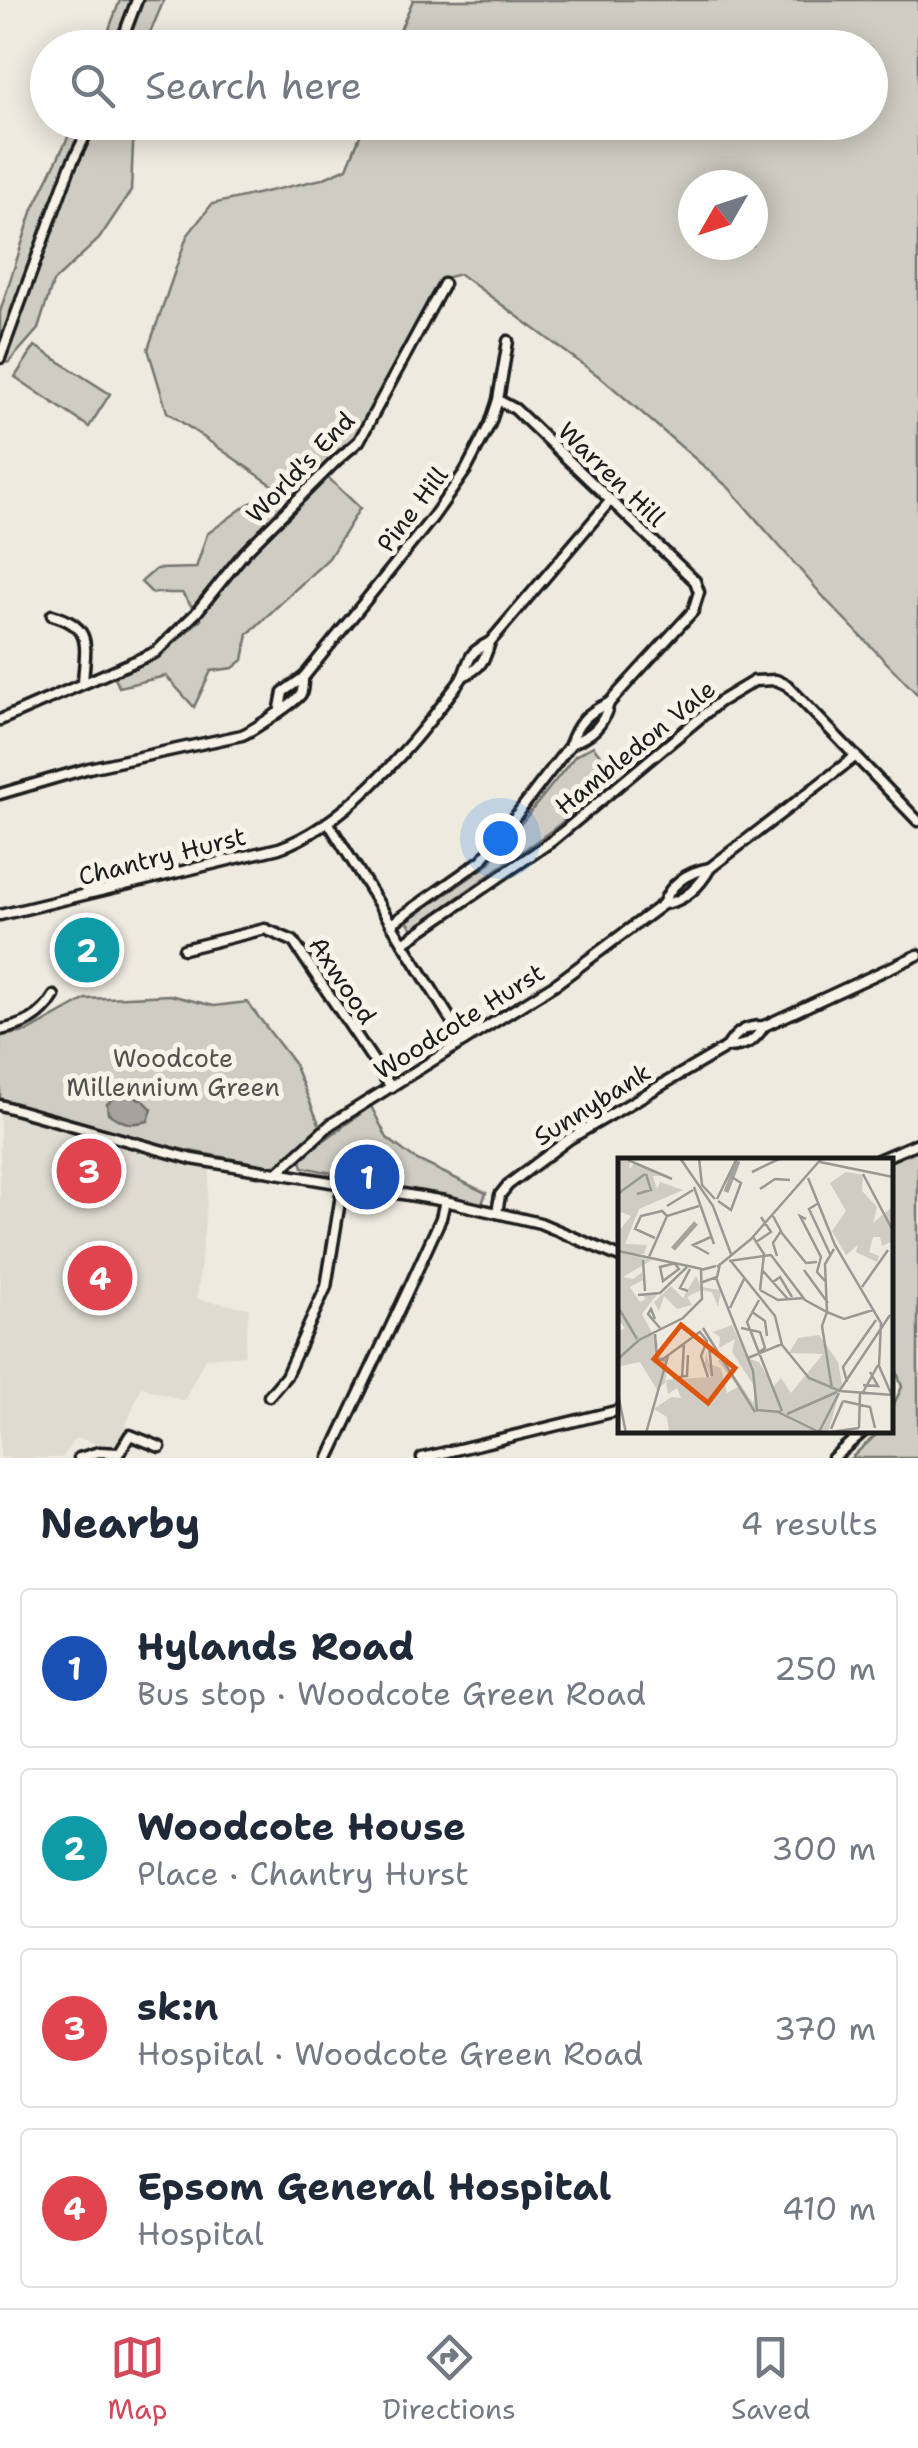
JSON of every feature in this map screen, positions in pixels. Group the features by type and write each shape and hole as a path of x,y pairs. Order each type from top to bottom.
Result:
{"street":[{"path":"125,30 136,0"},
{"path":"0,358 83,140"},
{"name":"World's End","path":"0,720 156,652 196,613 244,553 359,441 444,284"},
{"name":"Pine Hill","path":"0,794 89,768 242,735 263,725 280,708 283,692 303,678 433,517 466,470 498,400 508,341"},
{"name":"Warren Hill","path":"498,400 515,409 695,581 698,592 693,610 609,703"},
{"name":"Chantry Hurst","path":"0,915 279,848 310,836 402,754 462,676 465,662 474,650 490,642 611,500"},
{"path":"52,616 73,621 82,632 82,683"},
{"name":"Hambledon Vale","path":"403,943 552,840 700,716 744,686 766,679 787,685 856,756"},
{"path":"570,745 591,735 604,721 609,703"},
{"path":"392,924 482,860 570,745 575,728 592,710 609,703"},
{"path":"856,756 918,821"},
{"name":"Woodcote Hurst","path":"663,904 671,888 693,872 710,868 856,756"},
{"path":"328,822 464,1041"},
{"name":"Woodcote Hurst","path":"277,1172 332,1124 558,983 663,904 680,899 702,883 710,868"},
{"name":"Axwood","path":"184,948 266,928 280,932 293,941 391,1087"},
{"name":"Sunnybank","path":"496,1212 500,1195 508,1185 569,1139 727,1047 755,1040 764,1026 918,955"},
{"path":"0,1030 32,1021 54,996"},
{"path":"0,1106 165,1153 496,1212 540,1223 618,1256"},
{"path":"883,1158 918,1143"},
{"path":"269,1396 286,1376 326,1287 343,1183"},
{"path":"328,1458 441,1218 445,1201"},
{"path":"422,1458 618,1410"},
{"path":"833,1458 862,1433"},
{"path":"79,1458 99,1452 119,1453 130,1435 160,1447"}],"shaded area":[{"path":"127,1094 143,1100 152,1109 148,1121 127,1123 108,1113 107,1104 115,1096"},
{"path":"0,1112 149,1156 210,1169 197,1299 249,1308 244,1355 205,1358 184,1401 141,1387 116,1451 79,1438 62,1458 0,1458"}],"green space":[{"path":"120,0 164,0 151,30 109,30"},
{"path":"413,0 918,0 918,695 828,602 729,488 604,380 460,274 440,279 355,436 319,469 360,508 329,558 248,634 243,660 233,668 211,671 194,707 166,676 119,687 114,676 159,657 201,619 182,593 152,593 141,582 156,569 196,568 207,534 248,504 281,491 167,412 148,349 187,236 212,204 322,179 347,168 358,140 888,140 888,30 400,30"},
{"path":"67,140 133,140 131,191 99,239 53,282 38,329 9,362 0,364 0,312 33,209"},
{"path":"35,346 110,394 89,427 15,377"},
{"path":"593,746 618,777 555,828 413,929 407,921 488,865 575,756"},
{"name":"Woodcote Millennium Green","path":"170,995 214,1006 247,1002 293,1062 323,1133 275,1167 153,1144 0,1101 0,1036 27,1032 86,999"},
{"path":"371,1106 387,1138 413,1158 486,1193 482,1204 303,1167 300,1158"},
{"path":"918,1145 918,1458 851,1458 878,1433 893,1433 893,1406 902,1387 893,1361 890,1158"}],"place":[{"name":"Woodcote House","path":"87,950"},
{"name":"sk:n","path":"89,1171"},
{"name":"Hylands Road","path":"367,1177"},
{"name":"Epsom General Hospital","path":"100,1278"}]}
